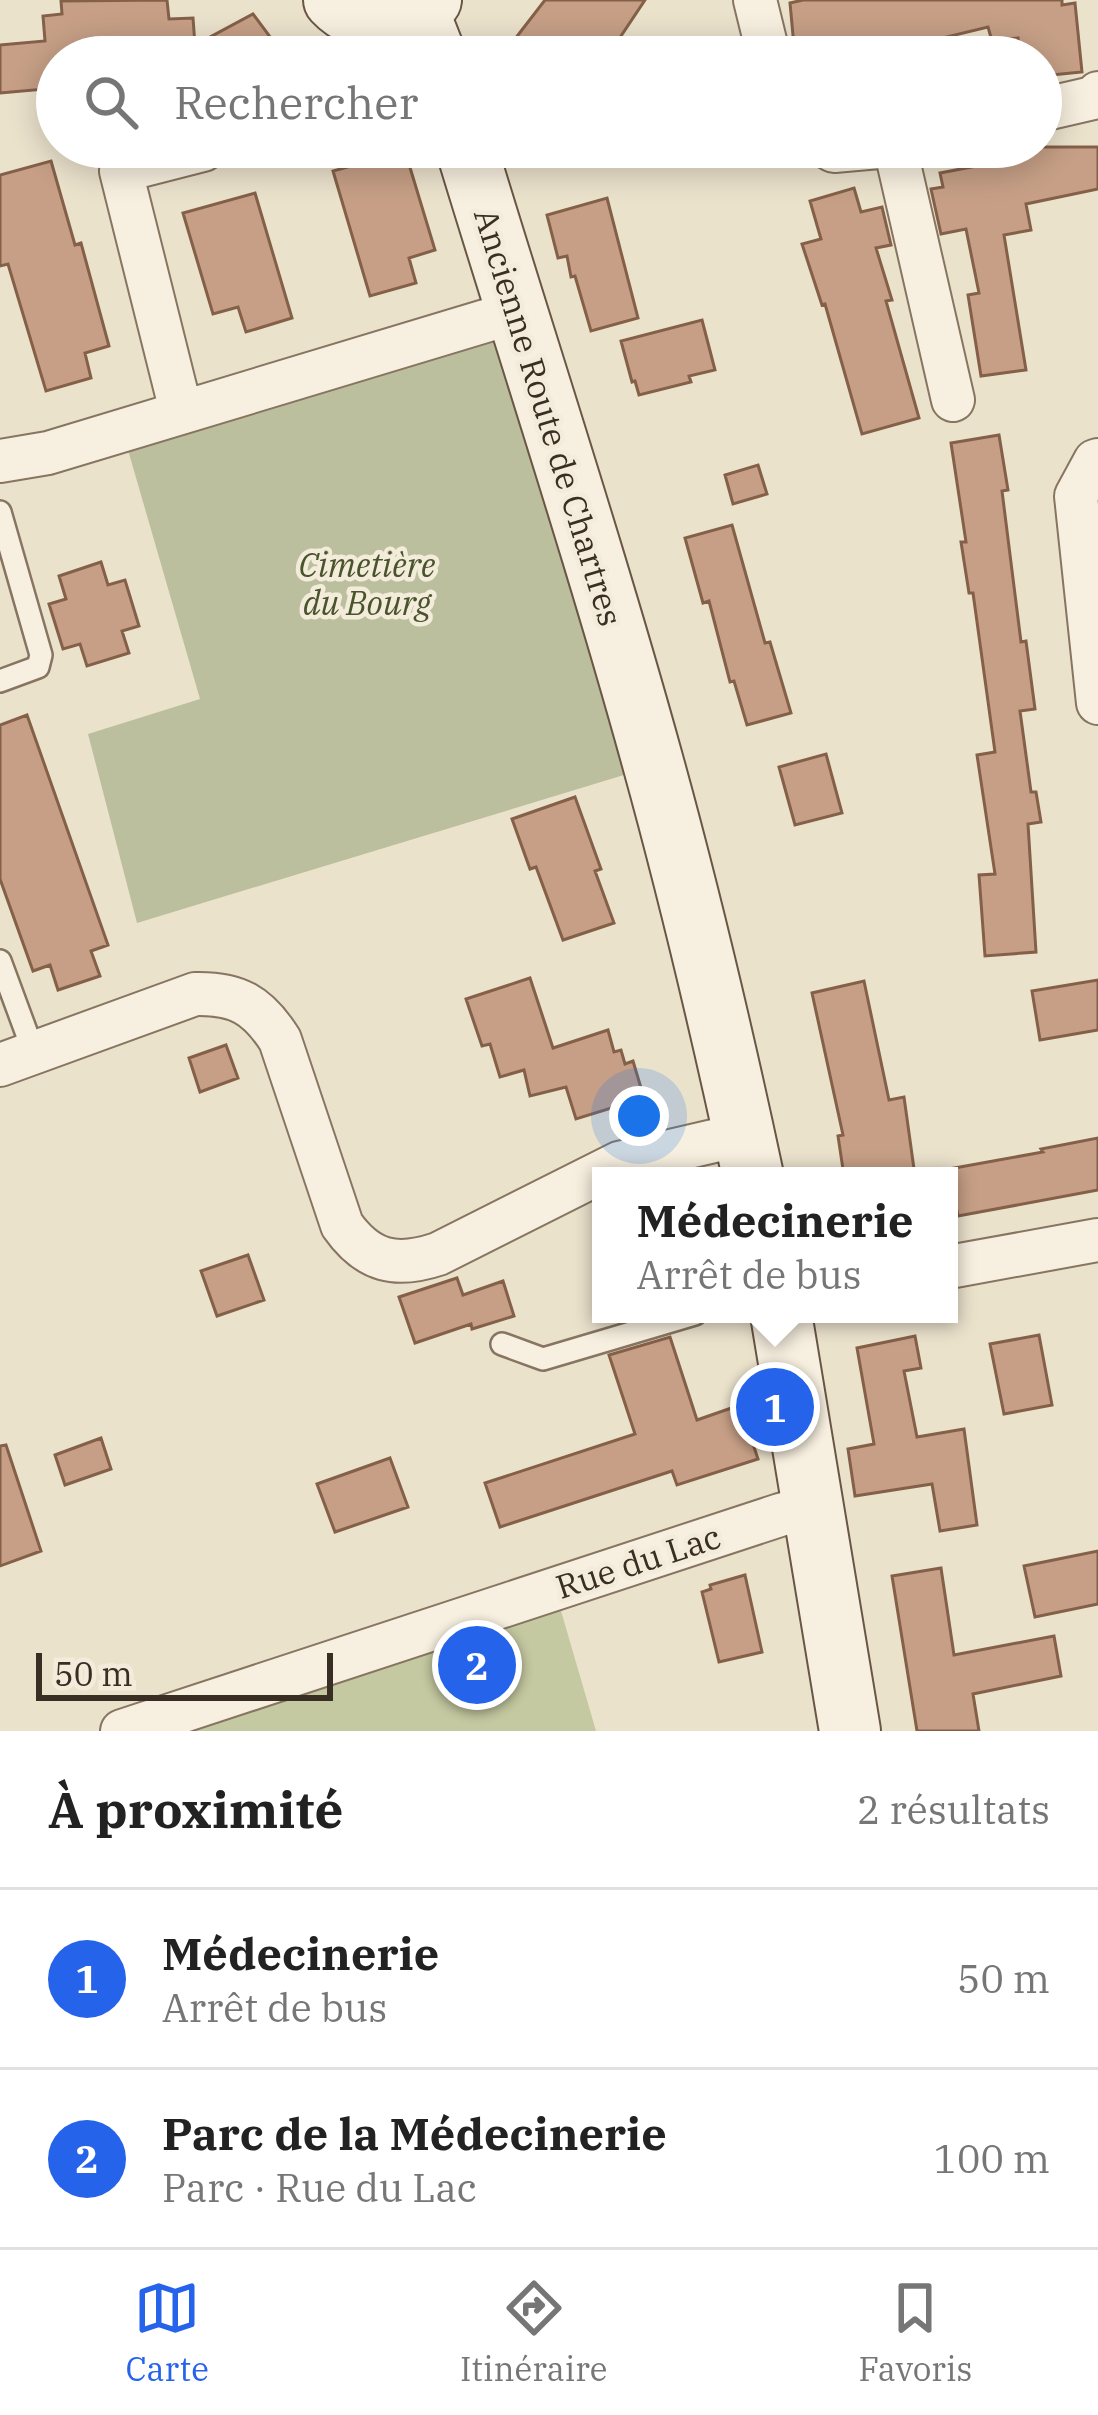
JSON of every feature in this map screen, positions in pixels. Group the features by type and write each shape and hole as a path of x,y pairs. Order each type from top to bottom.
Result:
{"main road":[{"path":"334,0 364,18 428,23"},
{"name":"Ancienne Route de Chartres","path":"472,168 653,763 748,1155"},
{"path":"783,1323 850,1731"}],"street":[{"path":"755,0 764,36"},
{"path":"1062,105 1098,93"},
{"path":"133,168 121,171 181,411"},
{"path":"901,168 953,400"},
{"path":"0,461 48,453 515,312"},
{"path":"1098,460 1076,496 1098,703"},
{"path":"17,1059 195,994 219,993 239,999 280,1040 341,1225 368,1254 391,1261 414,1262 438,1255 592,1177"},
{"path":"611,1167 748,1155"},
{"path":"958,1265 1098,1240"},
{"name":"Rue du Lac","path":"122,1731 813,1506"}],"lane":[{"path":"0,512 41,661 38,667 0,681"},
{"path":"0,961 17,1059"},
{"path":"502,1344 543,1359 665,1323"}],"green space":[{"name":"Cimetière du Bourg","path":"498,338 624,775 137,923 88,734 200,699 128,450"},
{"path":"559,1604 596,1731 190,1731 196,1726"}],"building":[{"path":"167,0 169,19 193,18 194,36 45,36 43,16 62,14 61,1"},
{"path":"545,0 645,0 621,36 517,36"},
{"path":"790,3 1075,3 1082,72 1062,74 1062,36 991,36 988,27 951,36 793,36"},
{"path":"253,14 269,36 212,36"},
{"path":"36,42 36,90 0,93 0,45"},
{"path":"1062,147 1098,147 1098,189 1026,204 1031,230 1004,235 1026,370 981,376 968,295 979,293 966,229 941,234 931,189 943,187 940,173 966,168 1062,168"},
{"path":"36,165 53,168 75,245 81,243 109,346 85,353 91,378 46,391 8,264 0,266 0,175"},
{"path":"410,168 435,250 409,258 416,283 370,296 333,171"},
{"path":"854,188 861,212 882,207 891,245 876,248 919,418 862,434 825,304 802,244 821,239 810,201"},
{"path":"255,193 292,318 246,332 238,307 213,314 183,213"},
{"path":"607,198 638,318 591,331 567,256 558,258 547,215"},
{"path":"702,320 715,370 689,376 691,382 639,395 621,341"},
{"path":"999,435 1021,642 1026,641 1035,709 1020,711 1031,792 1036,792 1041,822 1028,824 1036,952 985,956 979,875 995,874 977,755 995,752 973,593 969,593 961,542 966,542 951,443"},
{"path":"758,465 767,494 733,504 725,475"},
{"path":"732,525 765,643 770,642 791,713 747,725 685,538"},
{"path":"101,562 108,585 125,580 139,626 122,631 129,653 87,666 80,644 63,649 49,604 66,599 59,576"},
{"path":"27,715 108,945 91,951 100,976 58,990 50,965 33,971 0,879 0,725"},
{"path":"826,754 842,813 795,825 779,767"},
{"path":"575,797 614,923 563,940 512,819"},
{"path":"530,978 553,1048 608,1030 614,1052 621,1050 625,1064 633,1061 644,1098 576,1119 566,1087 530,1096 524,1070 500,1077 490,1044 482,1046 466,999"},
{"path":"1098,980 1098,1030 1040,1040 1032,991"},
{"path":"864,981 889,1100 904,1097 914,1167 843,1167 838,1136 843,1135 812,993"},
{"path":"226,1045 238,1078 200,1092 189,1058"},
{"path":"1098,1138 1098,1190 958,1216 958,1167 1043,1152 1041,1149"},
{"path":"248,1255 264,1300 217,1316 201,1271"},
{"path":"457,1278 463,1295 503,1281 514,1316 415,1343 399,1297"},
{"path":"1039,1335 1052,1405 1004,1414 990,1344"},
{"path":"915,1336 921,1368 904,1371 917,1437 964,1429 977,1525 940,1531 932,1484 855,1496 848,1449 874,1444 857,1348"},
{"path":"670,1337 697,1420 740,1405 758,1459 677,1485 672,1471 500,1527 485,1483 635,1434 609,1355"},
{"path":"101,1438 111,1469 65,1485 55,1455"},
{"path":"6,1445 41,1551 0,1566 0,1446"},
{"path":"390,1458 408,1507 335,1532 317,1484"},
{"path":"1098,1551 1098,1604 1035,1617 1024,1566"},
{"path":"941,1568 954,1655 1054,1636 1061,1676 973,1694 979,1731 917,1731 892,1576"},
{"path":"745,1575 762,1652 719,1662 702,1592"}],"place":[{"name":"Médecinerie","path":"775,1407"},
{"name":"Parc de la Médecinerie","path":"477,1665"}]}
